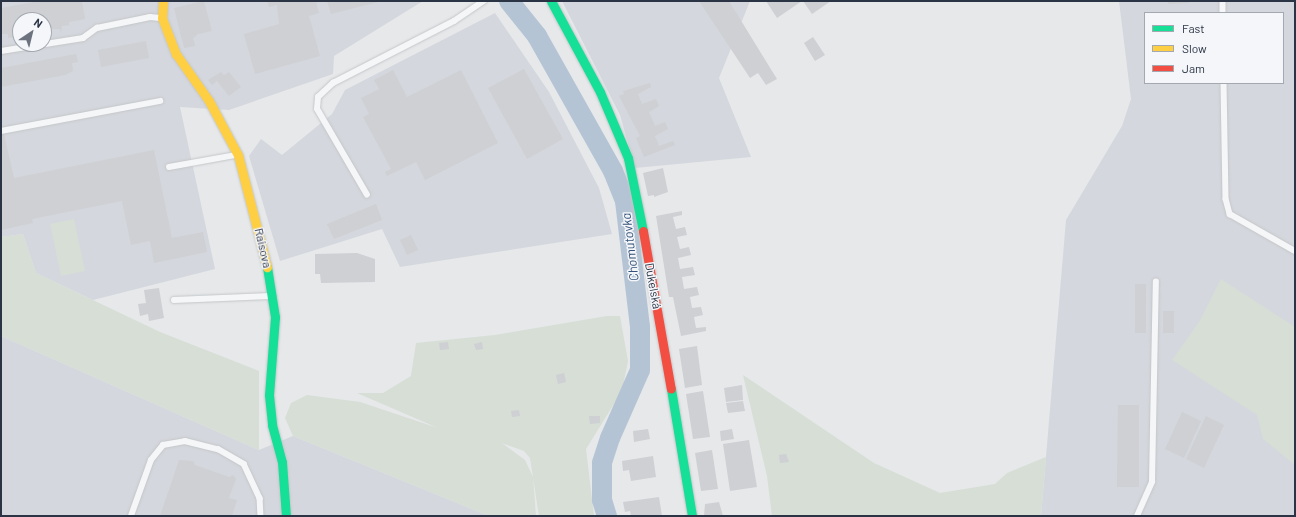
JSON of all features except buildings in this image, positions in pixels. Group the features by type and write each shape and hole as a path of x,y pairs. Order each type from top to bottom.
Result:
{"street":[{"name":"Raisova","path":"163,1 162,18 176,54 209,101 238,155 264,247 275,317 269,396 272,424 282,462 286,516"},
{"name":"Dukelská","path":"551,1 600,92 628,158 651,273 692,516"}],"lane":[{"path":"367,195 317,109 318,97 333,83 454,21 484,1"},
{"path":"1222,1 1223,12"},
{"path":"1,51 83,38 97,28 150,17 162,18"},
{"path":"1224,84 1226,199 1230,214 1295,251"},
{"path":"1,131 160,101"},
{"path":"169,167 238,155"},
{"path":"1137,516 1152,482 1156,282"},
{"path":"174,300 272,296"},
{"path":"131,516 151,460 163,445 185,441 218,448 244,464 260,498 261,516"}],"shaded area":[{"path":"1,1 423,1 334,56 333,74 229,110 180,107 215,269 93,300 36,273 23,234 1,237"},
{"path":"562,1 750,1 719,78 751,157 635,168 620,115"},
{"path":"1119,1 1295,1 1295,516 1041,516 1066,220 1122,126 1131,99"},
{"path":"495,13 549,92 599,188 612,234 400,267 382,229 280,261 249,156 261,139 282,155 332,114 345,90"},
{"path":"74,219 85,271 61,276 50,224"},
{"path":"23,234 36,273 160,332 259,371 259,450 1,336 1,237"},
{"path":"1221,279 1295,327 1295,465 1263,439 1257,415 1172,360 1199,322"},
{"path":"607,316 620,316 628,361 622,391 586,449 594,516 539,516 533,478 536,516 489,516 293,436 285,418 291,403 307,395 360,402 438,428 357,393 383,393 411,376 416,343 495,335","holes":["502,443 524,451 530,458 533,477 525,460"]},
{"path":"1,336 259,450 293,436 489,516 1,516"},
{"path":"743,375 874,463 940,493 995,484 1007,473 1046,457 1041,516 772,516 767,476"}],"waterway":[{"name":"Chomutovka","path":"509,1 537,36 613,171 625,201 640,327 640,370 610,438 602,463 602,500 607,516"}],"traffic: fast":[{"path":"551,1 600,92 628,158 643,231"},
{"path":"267,267 275,317 269,395 272,425 282,462 286,516"},
{"path":"671,389 692,516"}],"traffic: slow":[{"path":"163,1 162,18 176,54 209,101 238,155 267,267"}],"traffic: jam":[{"path":"643,231 671,389"}]}
